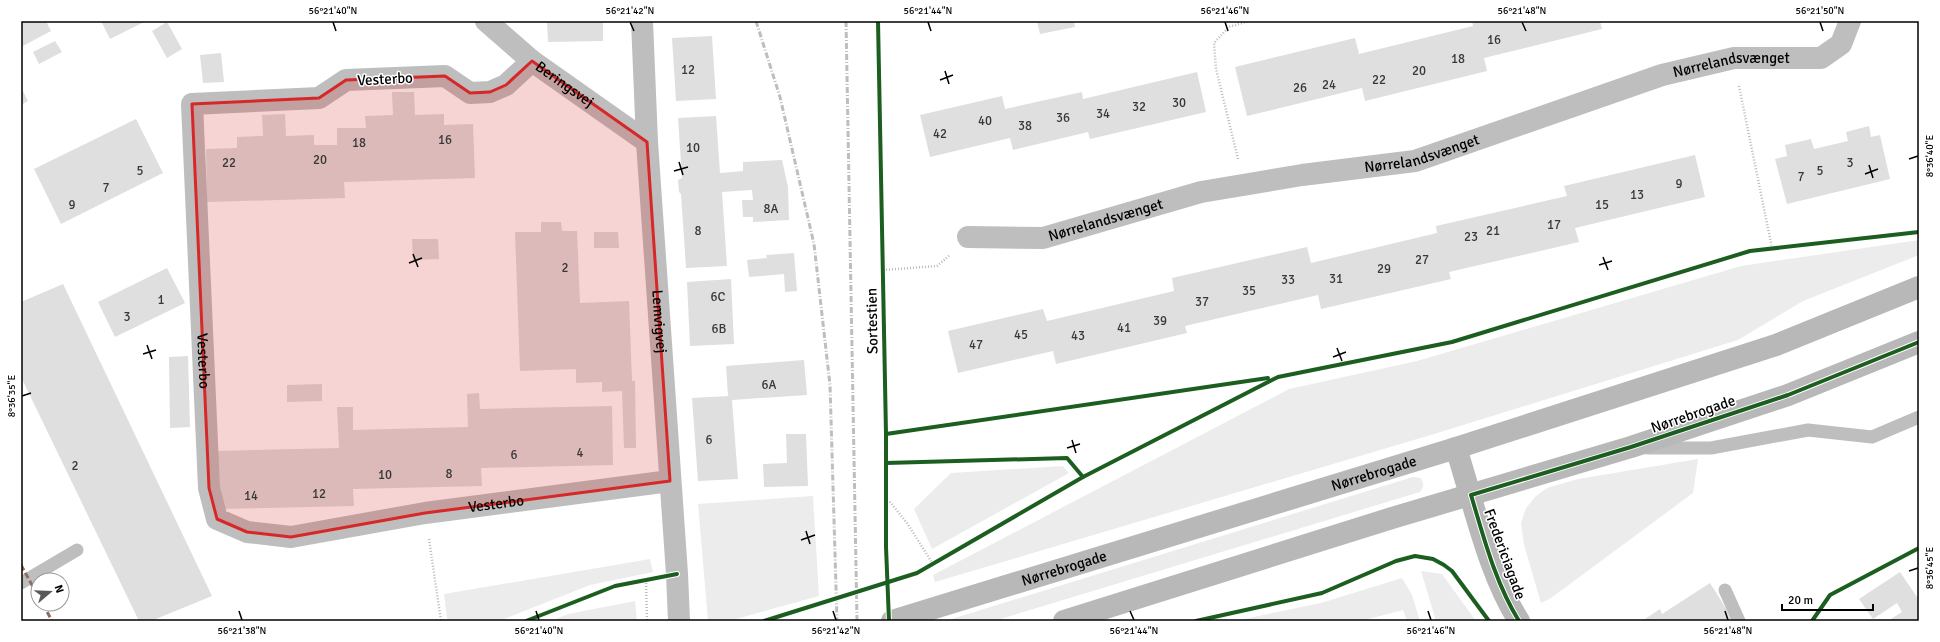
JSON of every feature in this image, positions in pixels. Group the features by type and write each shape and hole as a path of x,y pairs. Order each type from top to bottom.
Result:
{"street":[{"name":"Beringsvej","path":"486,21 532,61 647,142"},
{"name":"Lemvigvej","path":"642,21 647,142 679,621"},
{"name":"Nørrelandsvænget","path":"968,238 1043,238 1201,192 1302,175 1415,161 1662,75 1734,58 1821,58 1841,44 1850,21"},
{"name":"Vesterbo","path":"532,61 506,85 490,92 470,93 445,76 437,76 346,80 319,98 192,104 209,488 217,519 247,532 291,537 425,513 670,481"},
{"name":"Nørrebrogade","path":"892,621 1456,448 1776,345 1919,287"},
{"name":"Nørrebrogade","path":"1064,621 1471,495 1631,448 1788,395 1919,342"},
{"name":"Fredericiagade","path":"1456,448 1493,566 1506,600 1518,621"}],"lane":[{"path":"1631,448 1711,448 1808,430 1872,437 1919,417"},
{"path":"21,584 77,550"},
{"path":"1725,590 1734,614 1740,621"}],"path":[{"path":"1245,185 1216,69 1214,43 1229,26 1249,21"},
{"path":"1734,58 1772,248"},
{"path":"883,270 938,266 968,238"},
{"path":"1765,249 1780,248"},
{"path":"886,490 886,504"},
{"path":"886,496 907,522 933,564"},
{"path":"425,513 441,621"},
{"path":"928,567 940,560"},
{"path":"646,580 647,621"}],"highlighted area":[{"path":"532,61 647,142 670,481 425,513 291,537 247,532 217,519 209,488 192,104 319,98 346,80 445,76 470,93 490,92 506,85"}],"shaded area":[{"path":"1919,240 1919,255 1803,301 1738,340 1434,434 935,582 933,575 1289,389 1417,361 1741,266"},
{"path":"1698,459 1693,493 1551,598 1541,603 1524,545 1521,523 1526,508 1536,496 1547,488 1578,479"},
{"path":"1063,466 1069,473 932,549 914,509 951,473"},
{"path":"1413,477 1421,478 1423,482 1420,492 994,621 945,621"},
{"path":"813,496 819,596 729,621 708,621 698,504"},
{"path":"650,559 653,572 590,585 499,621 449,621 447,618 444,594"},
{"path":"1421,571 1442,574 1476,621 1436,621"},
{"path":"1402,578 1412,595 1420,621 1407,621 1403,610 1361,621 1234,621 1321,603"},
{"path":"635,601 637,621 551,621 568,614"}],"building":[{"path":"21,21 46,21 51,31 21,47"},
{"path":"101,21 146,21 110,39"},
{"path":"547,21 603,21 603,41 548,42"},
{"path":"1037,21 1074,21 1075,27 1040,34"},
{"path":"1472,21 1600,21 1602,29 1484,58 1487,71 1365,101 1362,88 1247,116 1235,67 1355,38 1359,54 1473,26"},
{"path":"167,22 182,49 167,58 152,31"},
{"path":"712,36 716,99 676,101 672,38"},
{"path":"55,41 62,52 39,64 33,52"},
{"path":"221,53 224,82 203,83 200,55"},
{"path":"1197,72 1206,112 1090,139 1088,132 1013,150 1010,138 930,157 920,115 1002,96 1005,109 1082,92 1083,99"},
{"path":"21,87 28,101 21,105"},
{"path":"392,92 414,92 415,115 444,114 444,125 473,124 475,178 344,182 345,198 207,202 206,149 237,148 237,137 263,136 262,115 285,114 286,136 314,135 314,145 337,145 337,128 366,128 365,116 393,115"},
{"path":"716,116 720,173 743,171 743,162 782,160 788,187 789,220 753,222 753,217 743,217 742,200 753,200 752,190 722,192 727,266 686,268 681,194 679,192 678,180 682,178 678,118"},
{"path":"136,119 163,173 61,224 34,169"},
{"path":"1869,126 1871,137 1880,135 1890,179 1787,204 1775,159 1787,156 1785,145 1811,139 1814,149 1848,141 1846,132"},
{"path":"1695,155 1705,197 1575,228 1579,242 1449,272 1451,279 1321,309 1318,295 1185,326 1187,333 1056,364 1053,351 958,373 948,331 1043,309 1047,321 1174,291 1172,278 1307,247 1311,263 1437,233 1436,226 1567,196 1564,186"},
{"path":"541,222 561,222 562,231 577,231 580,303 629,301 632,381 635,381 636,448 624,448 622,391 602,392 602,382 576,383 576,369 520,371 515,232 541,232"},
{"path":"594,232 618,232 619,248 594,248"},
{"path":"412,239 438,239 439,259 413,260"},
{"path":"794,253 797,291 785,292 784,274 749,277 747,260 767,258 766,255"},
{"path":"167,268 185,303 115,337 98,302"},
{"path":"731,279 734,344 690,346 687,282"},
{"path":"63,284 212,596 151,621 139,621 21,377 21,302"},
{"path":"188,356 190,427 170,428 169,357"},
{"path":"804,360 807,395 732,400 738,479 698,481 692,398 728,396 726,366"},
{"path":"322,384 322,401 287,402 287,385"},
{"path":"479,393 480,409 612,406 613,465 481,468 482,486 353,489 354,506 217,509 215,451 339,448 337,407 353,407 353,430 468,427 467,394"},
{"path":"786,434 806,434 808,486 764,487 763,464 787,463"},
{"path":"1900,572 1919,600 1919,621 1888,621 1902,612 1897,603 1873,619 1859,599"},
{"path":"1710,583 1734,621 1642,621 1660,609 1662,614"}],"railway":[{"path":"756,21 780,97 814,244 830,385 837,621"},
{"path":"846,21 857,621"}],"marked path":[{"path":"21,565 30,581"},
{"path":"47,612 52,621"}],"cycle path":[{"name":"Sortestien","path":"878,21 886,434 886,547 889,621"},
{"path":"764,621 917,573 1083,477 1278,377 1452,342 1750,251 1919,232"},
{"path":"1519,621 1503,591 1471,495 1631,447 1788,395 1919,342"},
{"path":"886,434 1268,378"},
{"path":"886,463 1067,458 1083,477"},
{"path":"1812,621 1830,595 1919,548"},
{"path":"1196,621 1322,593 1396,561 1415,556 1433,559 1452,571 1489,621"},
{"path":"526,621 615,586 677,574"}]}
